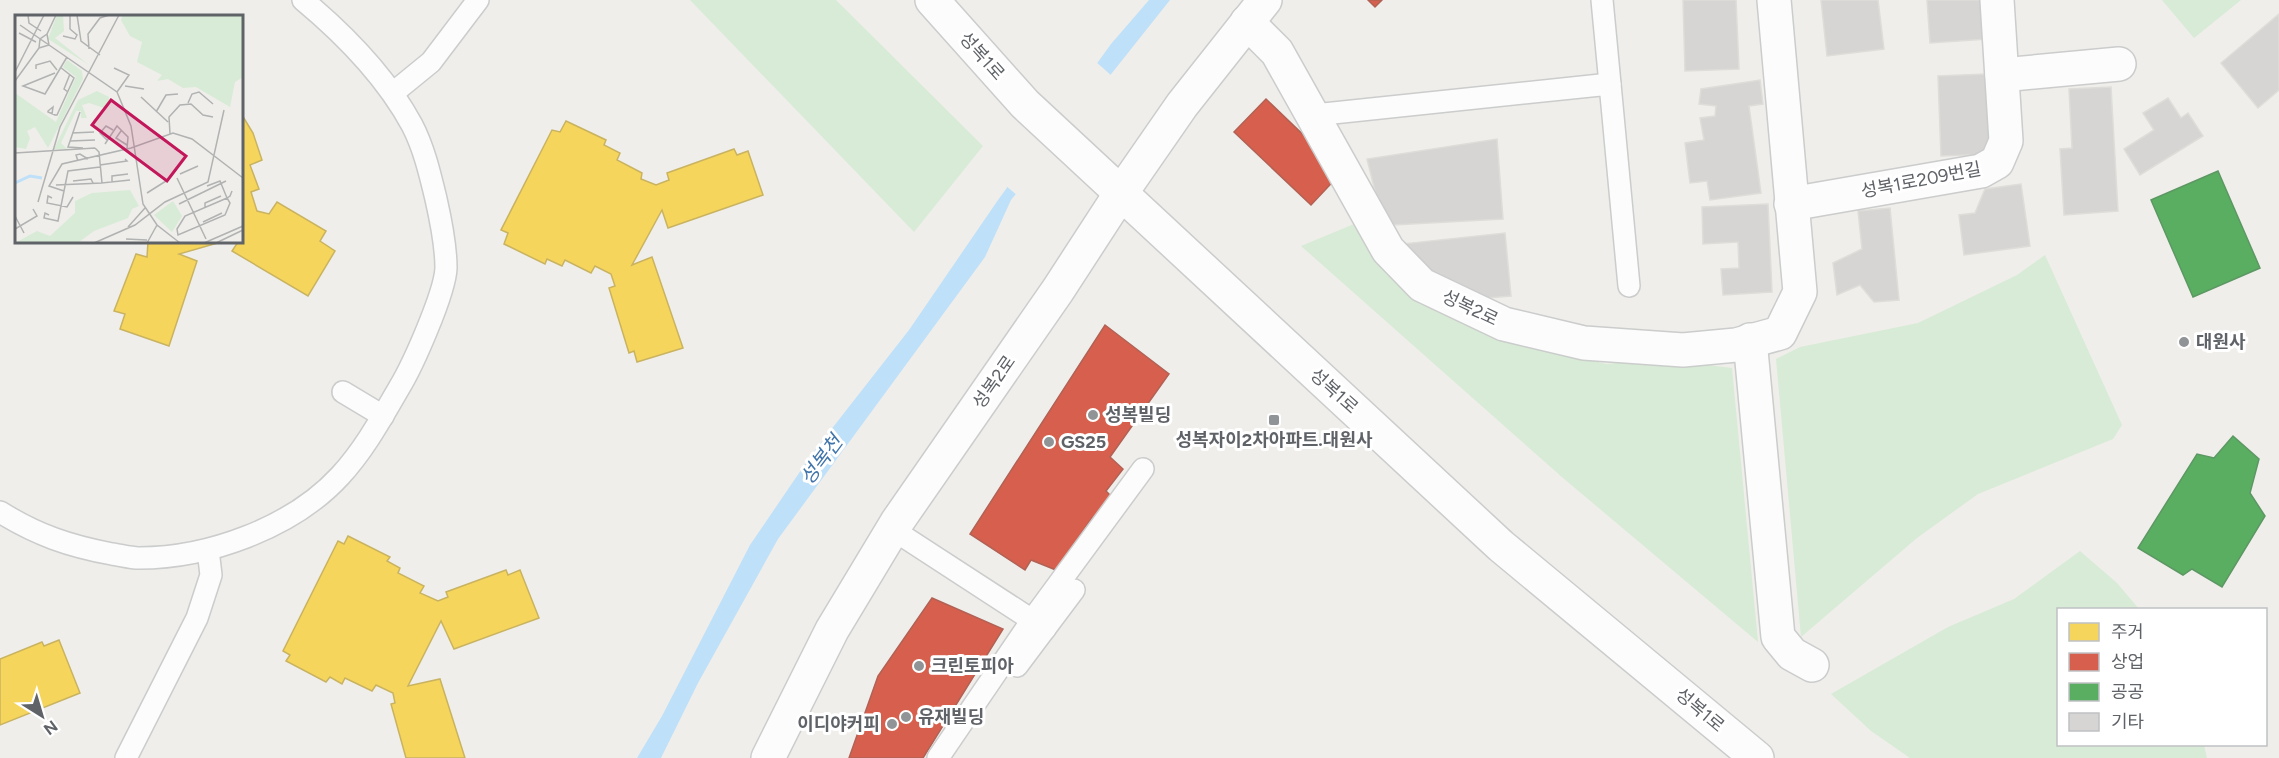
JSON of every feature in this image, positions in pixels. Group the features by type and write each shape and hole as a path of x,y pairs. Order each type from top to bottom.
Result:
{"street":[{"name":"성복1로","path":"932,0 1018,97 1501,546 1757,758"},
{"path":"1774,0 1800,292 1780,333 1750,340 1778,637 1792,654 1812,665"},
{"name":"성복1로209번길","path":"1791,204 1982,171 1997,162 2006,141 1997,0"},
{"name":"성복2로","path":"768,758 832,630 892,529 1058,290 1182,105 1256,11 1362,208 1388,250 1422,285 1504,324 1584,343 1683,350 1736,345 1750,340"},
{"path":"2002,75 2119,64"}],"lane":[{"path":"0,512 24,527 82,548 138,558 208,550 265,528 304,506 338,478 361,450 383,416 407,375 429,324 446,270 440,214 427,164 413,126 393,93 358,52 303,0"},
{"path":"393,93 431,62 478,0"},
{"path":"1602,0 1629,286"},
{"path":"1314,116 1610,84"},
{"path":"343,392 383,416"},
{"path":"938,758 1039,624 1143,469"},
{"path":"892,529 1039,624"},
{"path":"126,758 197,618 211,575 208,550"},
{"path":"1017,666 1039,624 1074,590"}],"green space":[{"path":"690,0 836,0 983,146 914,232"},
{"path":"2162,0 2241,0 2194,38"},
{"path":"1354,224 1380,259 1496,336 1606,364 1661,359 1732,368 1758,642 1563,478 1301,246"},
{"path":"2045,255 2122,425 2113,439 1978,494 1917,538 1801,637 1776,359 1800,347 1918,323 2017,275"},
{"path":"2080,551 2117,583 2138,608 2057,608 2057,746 2204,746 2207,758 1910,758 1871,731 1831,694 1948,627 2014,599"}],"water":[{"name":"성복천","path":"1149,0 1170,0 1011,200 985,257 778,539 698,683 661,758 637,758 662,716 750,545 812,454 909,330 998,200 1111,44"}],"pier":[{"path":"1095,61 1113,77 1018,196 1005,185"}],"building: 주거":[{"path":"243,117 253,133 262,160 250,165 259,189 251,192 257,211 269,214 277,202 326,231 320,241 335,251 308,296 232,251 237,243 243,243"},
{"path":"566,121 606,140 604,145 620,153 617,160 642,173 641,179 656,185 669,180 667,173 734,149 737,155 748,151 763,195 668,228 662,210 632,265 652,257 683,348 637,362 634,351 629,353 609,288 615,286 611,274 595,266 591,273 565,260 562,266 547,259 545,264 504,244 508,233 501,230 552,130 560,132"},
{"path":"148,243 218,243 179,254 197,261 169,346 120,329 125,314 114,311 136,254 147,257"},
{"path":"348,536 390,557 387,561 400,568 398,573 424,586 420,593 438,601 448,597 446,592 506,570 508,575 520,570 539,618 454,649 441,621 408,686 440,679 465,758 406,758 391,704 395,703 393,693 376,685 372,691 345,678 342,684 330,677 326,682 286,661 290,655 283,651 338,541 344,544"},
{"path":"59,640 80,693 0,725 0,659 42,642 44,646"}],"building: 상업":[{"path":"1368,0 1382,0 1375,7"},
{"path":"1266,99 1342,172 1311,205 1234,132"},
{"name":"성복빌딩","path":"1105,325 1169,374 1110,457 1123,469 1106,491 1113,498 1100,517 1092,518 1056,570 1031,560 1025,570 970,534"},
{"name":"유재빌딩","path":"932,598 1003,629 923,758 849,758 878,676"}],"building: 공공":[{"path":"2218,171 2260,268 2193,297 2151,200"},
{"path":"2233,436 2259,459 2250,493 2265,516 2222,587 2192,569 2183,575 2138,548 2197,454 2214,458"}],"building: 기타":[{"path":"1683,0 1736,0 1739,69 1685,71"},
{"path":"1821,0 1878,0 1884,49 1827,56"},
{"path":"1927,0 1984,0 1987,39 1930,43"},
{"path":"2279,14 2279,90 2258,108 2221,63"},
{"path":"1986,74 1990,154 1941,156 1938,76"},
{"path":"1760,80 1763,104 1749,106 1761,193 1710,200 1707,181 1690,183 1685,143 1704,140 1700,118 1715,116 1716,106 1699,104 1701,89"},
{"path":"2111,87 2118,211 2064,215 2060,149 2072,148 2069,89"},
{"path":"2168,98 2181,118 2188,113 2203,136 2140,175 2124,149 2154,130 2143,113"},
{"path":"1497,139 1503,219 1393,225 1376,195 1367,159"},
{"path":"2021,184 2030,246 1964,255 1959,215 1975,213 1985,189"},
{"path":"1768,204 1772,292 1723,295 1721,269 1739,268 1738,242 1703,244 1702,207"},
{"path":"1890,208 1899,300 1874,302 1860,285 1837,295 1833,263 1862,249 1858,211"},
{"path":"1505,233 1511,296 1474,299 1423,279 1402,244"}],"place":[{"name":"대원사","path":"2184,342"},
{"name":"성복빌딩","path":"1093,415"},
{"name":"성복자이2차아파트.대원사","path":"1274,420"},
{"name":"GS25","path":"1049,442"},
{"name":"크린토피아","path":"919,666"},
{"name":"유재빌딩","path":"906,717"},
{"name":"이디야커피","path":"892,724"}]}
